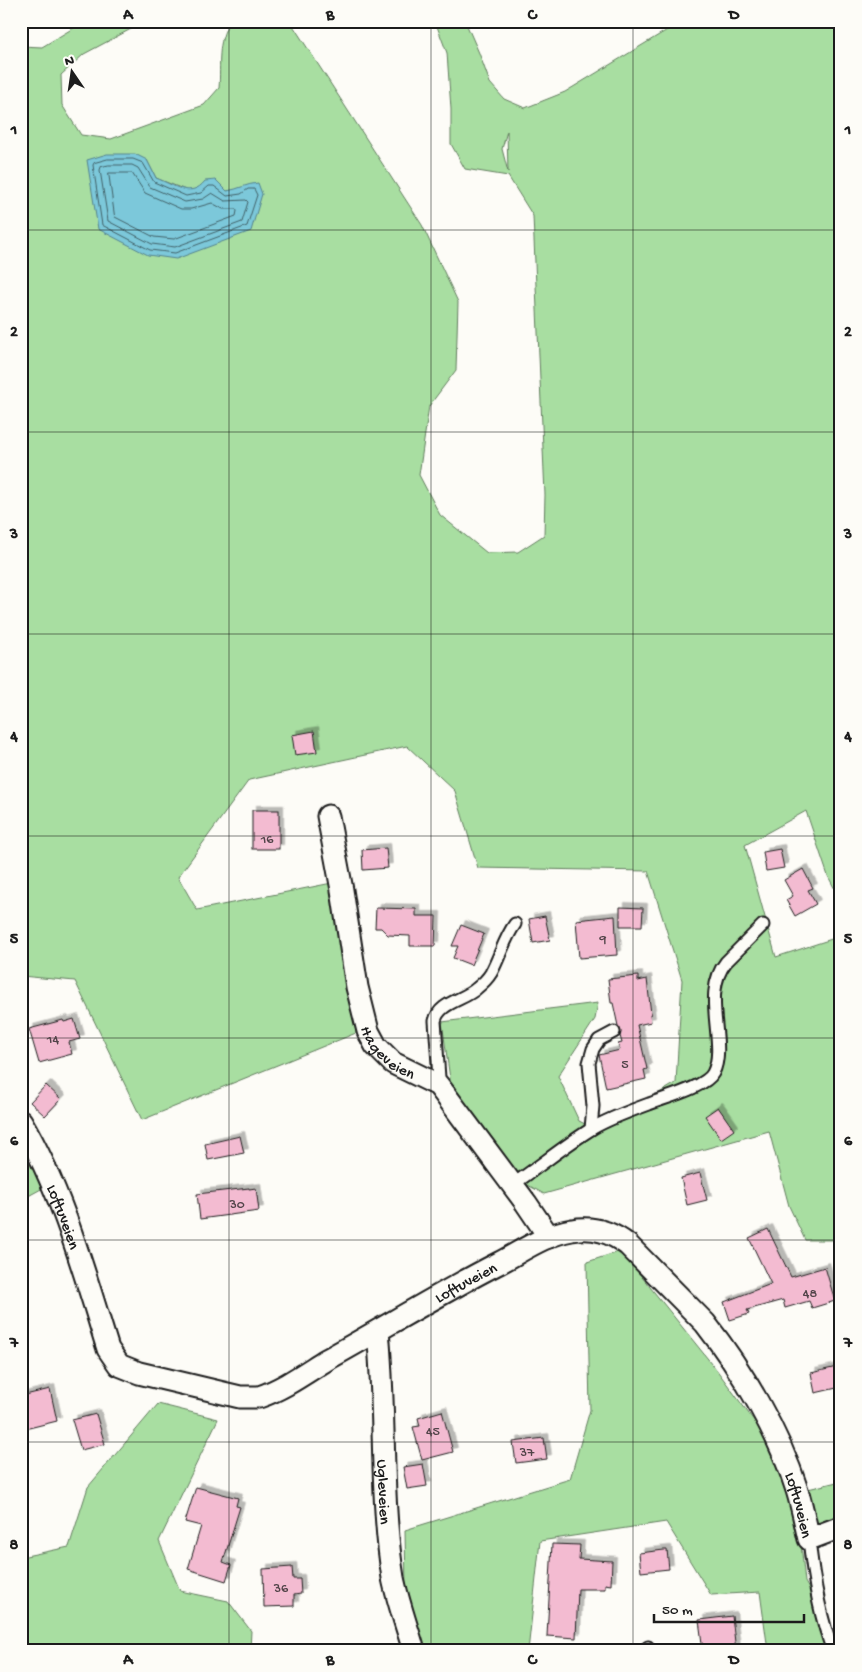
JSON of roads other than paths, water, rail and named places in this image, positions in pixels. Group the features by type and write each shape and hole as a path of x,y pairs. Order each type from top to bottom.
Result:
{"street":[{"name":"Hageveien","path":"328,816 357,987 368,1031 376,1046 394,1062 438,1085 540,1222 548,1237"},
{"name":"Loftuveien","path":"21,1120 38,1152 55,1192 108,1349 119,1365 155,1378 240,1396 259,1398 448,1289 548,1237 572,1230 590,1228 617,1236 649,1265 705,1323 738,1370 773,1432 796,1488 809,1539"},
{"name":"Ugleveien","path":"378,1331 382,1372 384,1487 389,1546 396,1590 414,1651"},
{"path":"809,1539 841,1527"}],"lane":[{"path":"438,1085 436,1015 441,1009 475,990 490,974 504,942 515,924"},
{"path":"512,1185 591,1129 647,1104 691,1089 711,1078 716,1064 715,1005 717,978 726,962 763,925"},
{"path":"591,1129 593,1106 590,1071 592,1049 599,1040 614,1032"},
{"name":"Loftuveien","path":"809,1539 811,1566 823,1625 833,1651"}],"water":[{"path":"107,154 135,154 147,160 156,178 182,189 194,189 205,181 216,180 227,191 258,183 262,194 251,231 176,259 148,255 98,229 87,160"}]}
